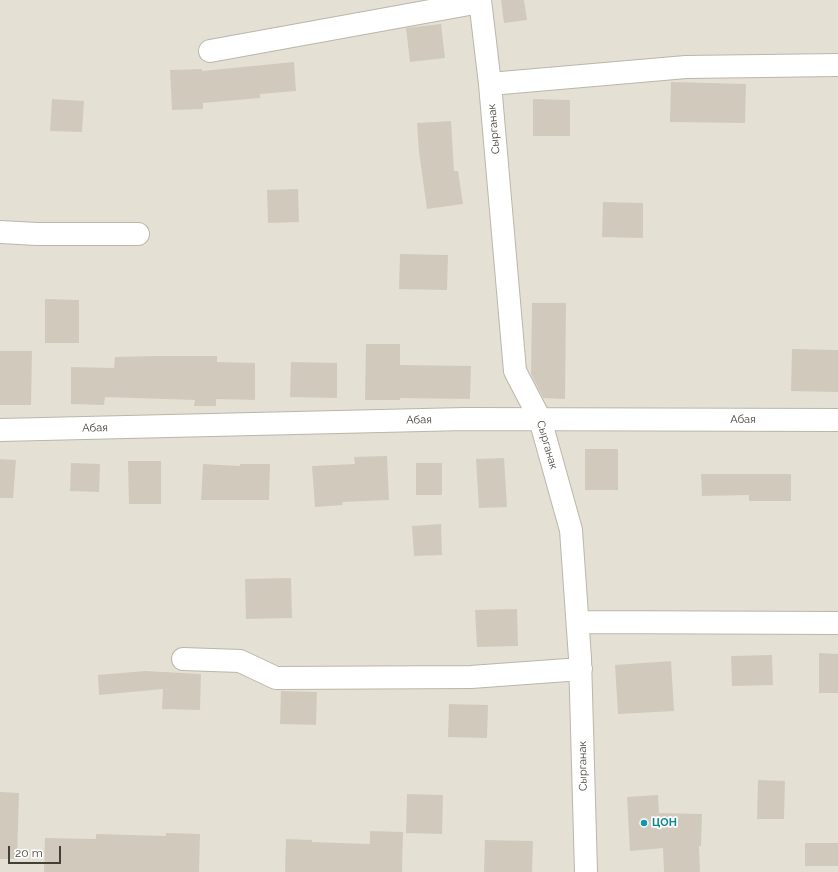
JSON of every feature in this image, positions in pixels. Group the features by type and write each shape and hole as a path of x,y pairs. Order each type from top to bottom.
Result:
{"street":[{"path":"210,51 480,1"},
{"name":"Сырганак","path":"480,1 490,84 515,371 540,419 571,530 581,669 586,872"},
{"path":"490,84 686,67 838,65"},
{"path":"0,232 37,234 138,234"},
{"name":"Абая","path":"0,430 464,418 838,420"},
{"path":"578,622 838,624"},
{"path":"183,659 240,661 276,678 471,677 581,669"}],"shaded area":[{"path":"0,0 838,0 838,872 0,872"}],"building":[{"path":"501,0 524,0 527,20 504,23"},
{"path":"441,24 445,58 410,62 406,28"},
{"path":"294,62 296,91 260,94 260,98 203,103 203,109 172,110 170,70 202,69 202,71"},
{"path":"671,82 746,84 745,123 670,122"},
{"path":"52,99 84,101 82,132 50,131"},
{"path":"533,99 570,100 570,136 533,136"},
{"path":"451,121 454,171 458,171 463,204 427,209 419,152 417,123"},
{"path":"298,189 299,222 268,223 267,190"},
{"path":"603,202 643,203 643,238 602,237"},
{"path":"400,254 448,255 447,290 399,289"},
{"path":"45,299 79,300 79,343 45,343"},
{"path":"532,303 566,303 565,399 543,398 531,374"},
{"path":"366,344 400,344 400,365 471,366 470,399 400,398 400,400 365,400"},
{"path":"792,349 838,350 838,392 791,391"},
{"path":"0,351 32,351 31,405 0,405"},
{"path":"217,356 217,362 255,363 255,400 216,399 216,406 194,406 195,400 105,397 104,405 71,404 71,367 114,368 115,357"},
{"path":"291,362 337,363 337,398 290,397"},
{"path":"585,449 618,449 618,490 585,490"},
{"path":"387,456 389,500 342,502 343,505 315,507 312,466 355,464 354,457"},
{"path":"504,458 507,507 479,508 476,459"},
{"path":"0,459 16,460 13,498 0,498"},
{"path":"128,461 161,461 161,504 129,504"},
{"path":"71,463 100,464 99,492 70,491"},
{"path":"416,463 442,463 442,495 416,495"},
{"path":"203,464 240,466 240,464 270,464 269,500 201,500"},
{"path":"701,474 791,474 791,501 749,501 749,495 702,496"},
{"path":"441,524 442,555 414,556 412,526"},
{"path":"291,578 292,618 246,619 245,579"},
{"path":"517,609 518,646 477,647 475,610"},
{"path":"819,653 838,654 838,693 819,693"},
{"path":"772,655 773,685 732,686 731,656"},
{"path":"671,661 674,711 618,714 615,665"},
{"path":"145,671 201,674 200,710 162,709 163,689 99,695 98,675"},
{"path":"281,691 317,692 316,725 280,724"},
{"path":"449,704 488,705 487,738 448,737"},
{"path":"758,780 785,781 784,819 757,819"},
{"path":"0,792 19,793 17,859 0,859"},
{"path":"407,794 443,795 442,834 406,833"},
{"path":"658,795 659,813 702,814 701,846 699,846 700,872 664,872 663,848 630,851 627,797"},
{"path":"370,831 403,832 402,872 285,872 286,839 312,840 312,842 370,844"},
{"path":"166,833 200,834 199,872 44,872 45,838 96,839 96,834 166,836"},
{"path":"485,840 533,841 532,872 484,872"},
{"path":"805,843 838,843 838,866 805,866"}],"place":[{"name":"ЦОН","path":"644,823"}]}
